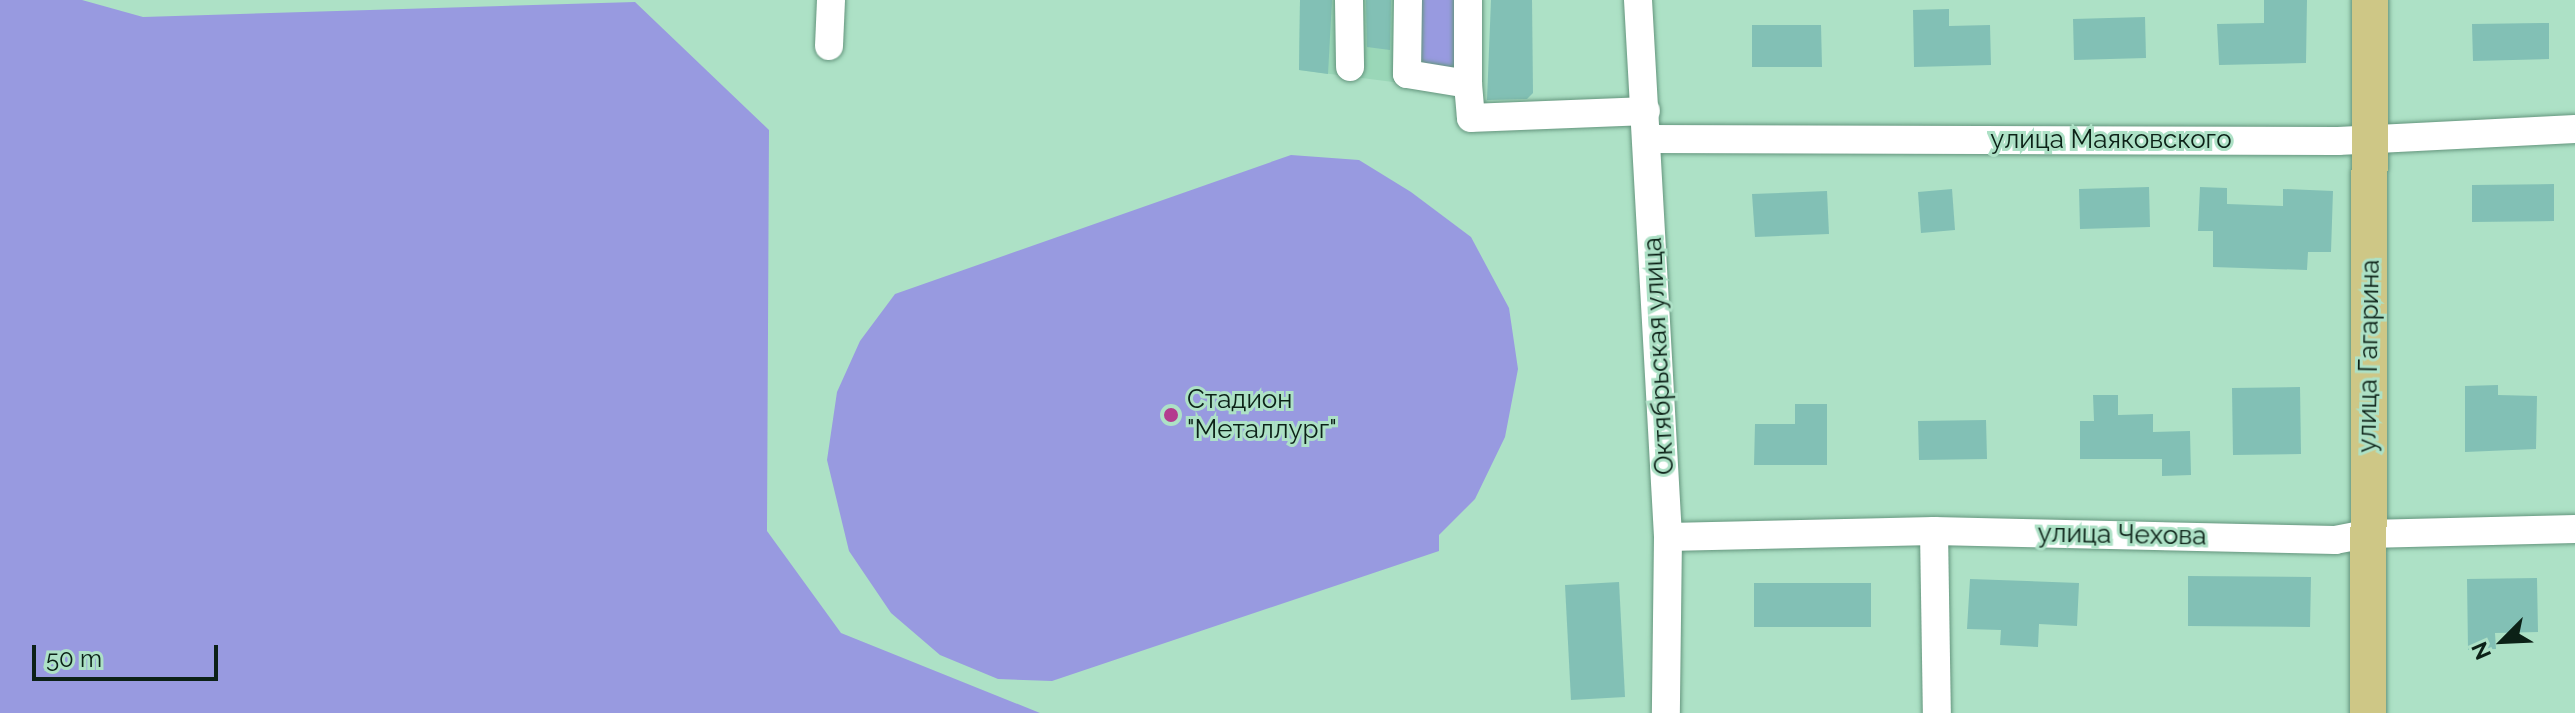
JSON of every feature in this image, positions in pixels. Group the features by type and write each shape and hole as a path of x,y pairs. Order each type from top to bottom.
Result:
{"main road":[{"name":"улица Гагарина","path":"2368,713 2370,0"}],"street":[{"path":"829,46 831,0"},
{"path":"1349,0 1350,67"},
{"path":"1408,0 1407,74 1468,84 1468,0"},
{"name":"Октябрьская улица","path":"1638,0 1668,537 1666,713"},
{"name":"улица Маяковского","path":"1468,84 1471,118 1647,125 2372,137 2575,129"},
{"name":"улица Чехова","path":"1668,537 1934,531 2335,540 2367,534 2575,529"},
{"path":"1934,531 1937,713"}],"shaded area":[{"path":"0,0 82,0 143,17 635,2 769,130 767,531 841,633 1040,713 0,713"},
{"path":"1300,0 1401,0 1401,83 1299,70"},
{"path":"1417,0 1459,0 1457,76 1413,69"},
{"name":"Стадион \"Металлург\"","path":"1291,155 1359,160 1411,192 1471,237 1509,308 1518,369 1505,437 1475,499 1439,535 1439,551 1052,681 998,679 940,655 891,613 849,551 827,460 837,392 860,341 895,294"}],"building":[{"path":"1300,0 1332,0 1328,74 1299,70"},
{"path":"1366,0 1391,0 1390,50 1367,47"},
{"path":"1491,0 1532,0 1533,93 1527,99 1487,100"},
{"path":"2264,0 2307,0 2306,63 2219,65 2217,24 2264,23"},
{"path":"1949,9 1949,26 1990,25 1991,65 1914,67 1913,10"},
{"path":"2145,17 2146,58 2074,60 2073,19"},
{"path":"2549,23 2549,59 2473,61 2472,24"},
{"path":"1752,25 1821,25 1822,67 1752,67"},
{"path":"2554,184 2554,221 2472,222 2472,185"},
{"path":"2149,187 2150,227 2080,229 2079,189"},
{"path":"2200,187 2227,188 2227,204 2283,206 2283,189 2333,191 2331,252 2308,252 2307,270 2213,267 2213,231 2198,231"},
{"path":"1952,189 1955,230 1921,233 1918,192"},
{"path":"1827,191 1829,234 1755,237 1752,194"},
{"path":"2498,385 2498,395 2537,396 2536,449 2465,452 2465,386"},
{"path":"2300,387 2301,454 2233,455 2232,388"},
{"path":"2093,395 2118,395 2118,415 2153,414 2153,432 2190,431 2191,475 2162,476 2162,459 2080,459 2080,421 2094,421"},
{"path":"1795,404 1827,404 1827,465 1754,465 1755,424 1795,424"},
{"path":"1986,420 1987,459 1919,460 1918,421"},
{"path":"2188,576 2311,577 2310,627 2188,626"},
{"path":"2537,578 2538,632 2495,633 2496,649 2468,650 2467,579"},
{"path":"1970,579 2079,583 2077,626 2039,624 2038,647 2000,645 2001,630 1967,629"},
{"path":"1619,582 1625,697 1571,700 1565,585"},
{"path":"1754,583 1871,583 1871,627 1754,627"}],"place":[{"name":"Стадион \"Металлург\"","path":"1171,415"}]}
